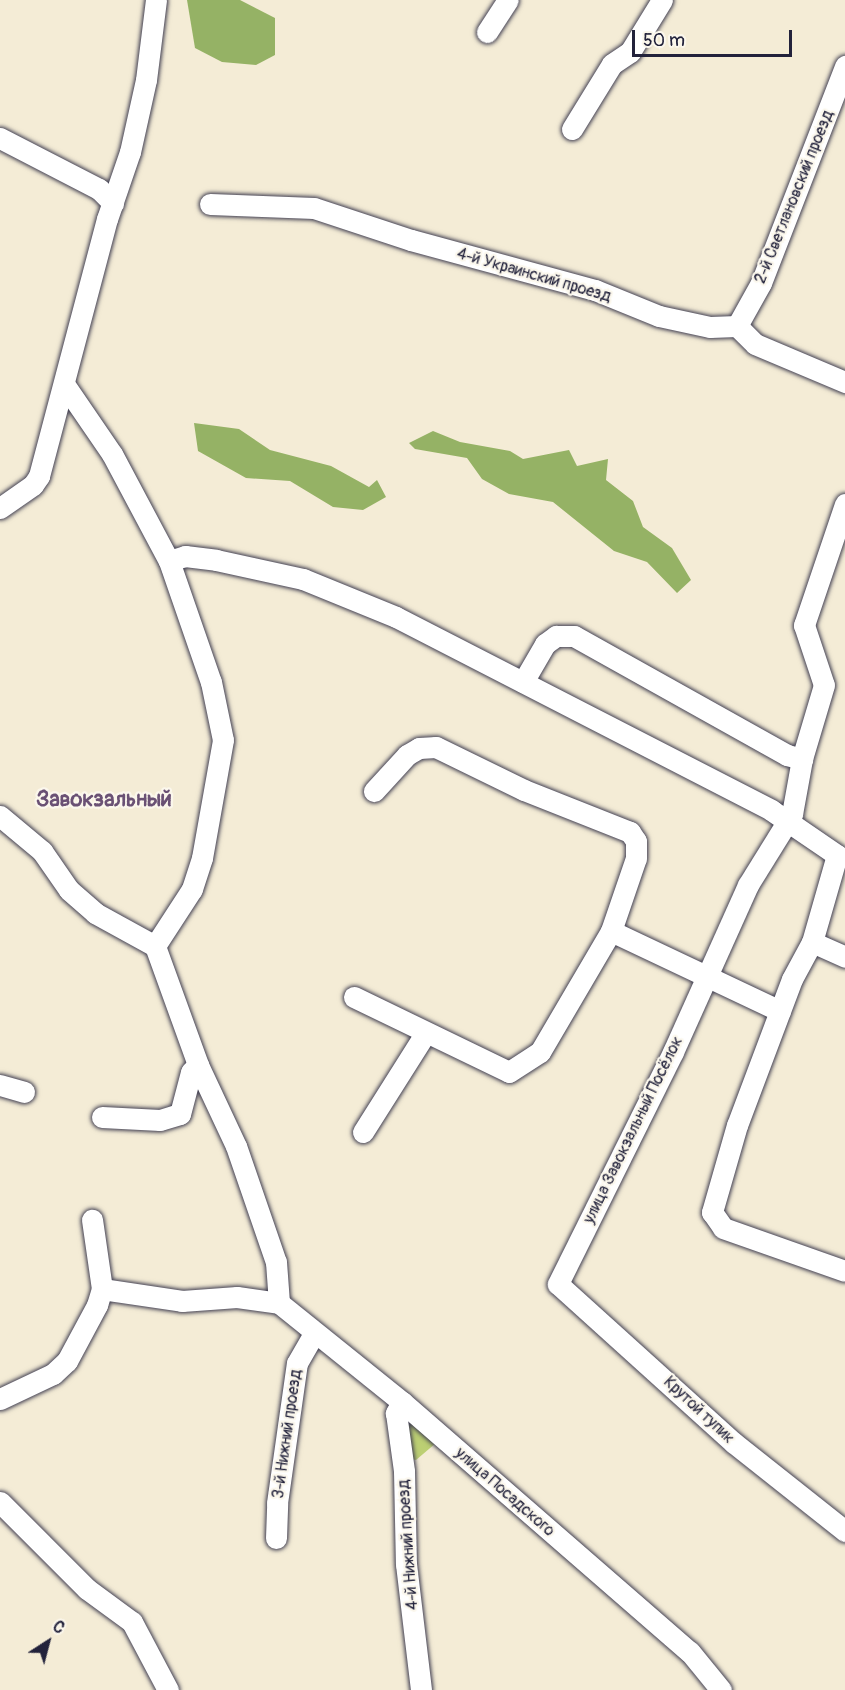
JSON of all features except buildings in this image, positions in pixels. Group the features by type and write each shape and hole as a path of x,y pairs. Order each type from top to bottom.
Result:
{"street":[{"path":"0,508 33,485 39,476 146,80 156,0"},
{"path":"487,32 508,0"},
{"path":"572,129 612,64 630,52 662,0"},
{"name":"2-й Светлановский проезд","path":"737,326 761,283 845,66"},
{"path":"0,138 99,189 113,203"},
{"name":"4-й Украинский проезд","path":"210,204 314,208 411,240 595,290 659,316 710,327 737,326"},
{"path":"737,326 755,344 845,382"},
{"path":"64,384 112,454 169,561 211,682 223,740 202,858 192,889 155,946"},
{"name":"улица Завокзальный Посёлок","path":"558,1284 673,1052 748,885 777,834 788,824 802,759 824,685 804,625 845,504"},
{"path":"169,561 185,556 216,560 303,579 396,617 771,810 788,824 837,855 812,942 792,978 738,1125 712,1212 723,1228 845,1271"},
{"path":"523,682 545,644 556,636 574,636 787,755 802,759"},
{"path":"354,997 425,1034 509,1072 540,1052 611,931 636,858 636,841 630,832 524,790 436,747 419,748 407,756 374,791"},
{"path":"0,816 42,851 69,890 95,913 155,946 198,1065 236,1146 276,1262 279,1304 237,1297 182,1301 102,1289"},
{"path":"611,931 780,1011"},
{"path":"812,942 845,957"},
{"path":"363,1132 425,1034"},
{"path":"102,1117 160,1120 180,1114 191,1072 198,1065"},
{"path":"0,1085 24,1092"},
{"path":"0,1399 53,1374 67,1361 102,1289 92,1220"},
{"name":"Крутой тупик","path":"558,1284 734,1443 845,1531"},
{"name":"улица Посадского","path":"279,1304 402,1402 690,1652 721,1690"},
{"name":"3-й Нижний проезд","path":"276,1538 277,1503 297,1363 314,1334"},
{"name":"4-й Нижний проезд","path":"402,1402 396,1413 404,1471 406,1564 421,1690"},
{"path":"0,1502 87,1589 132,1622 168,1690"}],"green space":[{"path":"187,0 240,0 275,18 275,55 256,65 222,62 195,48"},
{"path":"194,423 239,429 270,450 331,466 369,487 377,480 386,497 363,510 333,507 290,481 246,478 198,451"},
{"path":"433,431 460,442 510,451 523,459 569,450 577,466 608,459 606,480 633,501 643,527 672,548 691,580 677,593 647,562 614,551 553,502 509,494 482,479 467,458 415,449 409,443"},
{"path":"409,1422 436,1443 416,1460 411,1459 404,1428"}],"district":[{"name":"Завокзальный","path":"104,800"}]}
